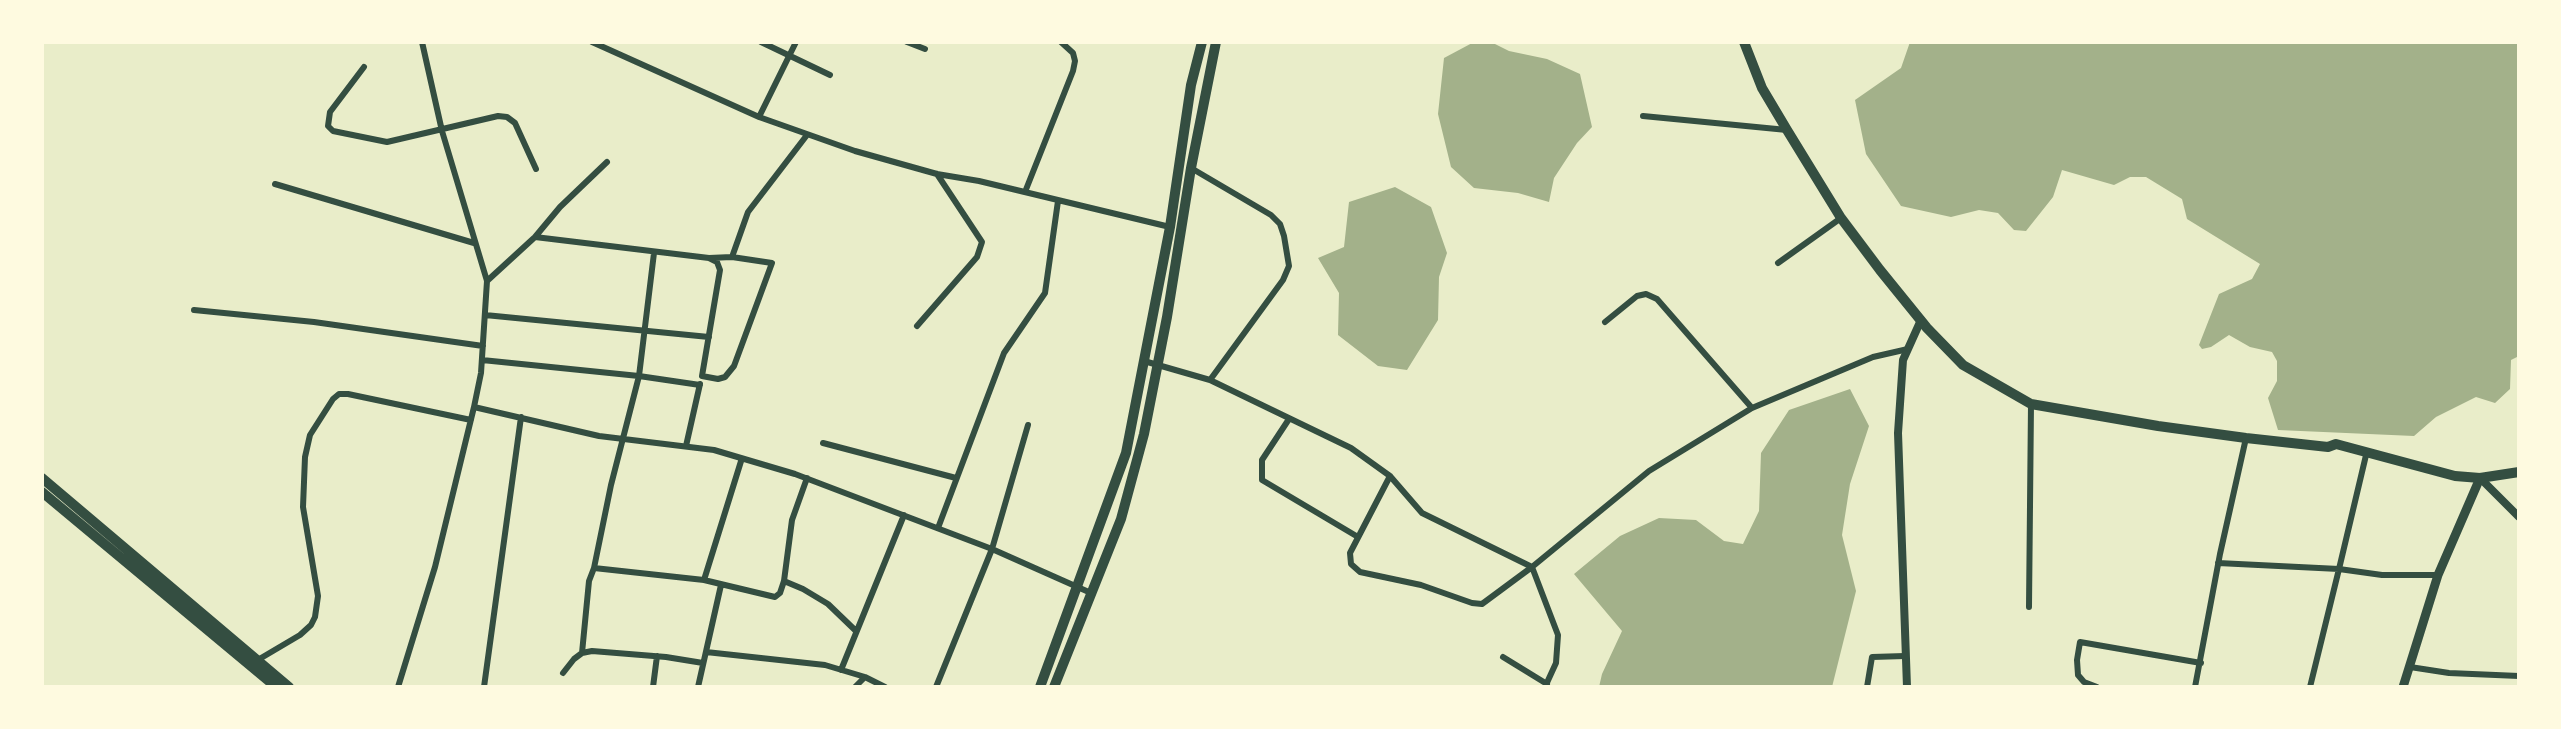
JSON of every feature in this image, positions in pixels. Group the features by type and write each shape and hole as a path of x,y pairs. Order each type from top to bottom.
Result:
{"main road":[{"path":"1040,687 1126,453 1170,227 1191,85 1202,42"},
{"path":"1054,687 1121,519 1144,434 1216,42"},
{"path":"1744,42 1762,88 1841,218 1921,320 1963,365 2031,404 2246,438 2328,447 2336,444 2455,476 2480,478 2519,472"},
{"path":"42,478 255,662 276,687"},
{"path":"2403,687 2438,575 2480,478"},
{"path":"42,492 289,687"}],"street":[{"path":"398,687 435,567 474,407 482,360 487,281 442,131 422,42"},
{"path":"592,42 759,117 807,135 937,174 1181,230"},
{"path":"761,42 830,75"},
{"path":"759,117 796,42"},
{"path":"907,42 925,49"},
{"path":"1025,192 1073,71 1073,53 1061,42"},
{"path":"364,67 330,112 328,126 333,131 387,142 498,116 507,117 515,123 536,169"},
{"path":"1643,116 1787,130"},
{"path":"732,257 748,212 807,135"},
{"path":"487,281 535,237 560,207 607,162"},
{"path":"1191,168 1271,215 1280,224 1289,266 1283,280 1210,380"},
{"path":"917,326 977,257 982,242 937,174"},
{"path":"275,184 474,243"},
{"path":"938,528 1004,353 1045,293 1058,201"},
{"path":"1778,263 1841,218"},
{"path":"535,237 654,253 732,257 772,263 731,373 718,379 702,376"},
{"path":"582,653 589,581 639,376 654,253"},
{"path":"686,446 702,376 720,270 717,262 709,258"},
{"path":"1605,322 1637,296 1646,294 1657,299 1752,408"},
{"path":"194,310 314,322 483,346"},
{"path":"485,315 709,337"},
{"path":"1907,687 1898,433 1903,360 1921,320"},
{"path":"1390,476 1350,553 1351,564 1360,572 1434,588 1482,604 1649,471 1752,408 1841,369 1908,349"},
{"path":"482,360 700,385"},
{"path":"1144,361 1210,380 1351,448 1390,476 1422,513 1532,567 1558,635 1556,663 1546,686 1503,657"},
{"path":"255,662 300,635 315,617 318,596 303,507 305,457 310,435 333,399 339,394 348,394 471,420"},
{"path":"2029,607 2031,404"},
{"path":"474,407 622,439 714,450 742,458 807,478 938,528 1093,594"},
{"path":"484,687 521,417"},
{"path":"1289,419 1262,460 1262,480 1358,537"},
{"path":"936,687 992,549 1028,425"},
{"path":"2195,687 2246,438"},
{"path":"823,443 956,478"},
{"path":"2310,687 2367,451"},
{"path":"704,580 742,458"},
{"path":"594,568 704,580 775,597 784,581 792,520 807,478"},
{"path":"2480,478 2519,517"},
{"path":"841,670 904,515"},
{"path":"2218,563 2339,569 2382,575 2438,575"},
{"path":"784,581 828,604 856,631"},
{"path":"698,687 721,585"},
{"path":"2097,687 2084,682 2078,675 2080,642 2201,663"},
{"path":"563,673 582,653 592,651 703,663"},
{"path":"706,652 773,658 841,670 885,687"},
{"path":"653,687 657,656"},
{"path":"1867,687 1872,657 1905,656"},
{"path":"2410,667 2449,673 2519,676"},
{"path":"855,687 865,677"}],"shaded area":[{"path":"1474,42 1491,42 1509,51 1547,59 1580,74 1592,127 1577,143 1554,178 1549,202 1518,193 1474,188 1451,167 1438,114 1444,58"},
{"path":"1910,42 2519,42 2519,356 2511,360 2510,389 2495,403 2476,397 2436,417 2414,436 2278,430 2268,398 2277,381 2277,361 2272,352 2250,347 2229,335 2211,347 2202,349 2199,345 2219,294 2252,279 2260,264 2187,219 2182,199 2146,177 2130,177 2114,185 2062,170 2053,197 2026,231 2014,230 1998,213 1979,210 1951,217 1901,206 1866,154 1855,100 1901,68"},
{"path":"1395,187 1431,207 1447,253 1439,277 1438,320 1407,370 1378,366 1338,335 1339,293 1318,258 1344,247 1349,202"},
{"path":"1850,389 1869,426 1850,484 1842,535 1856,591 1832,687 1599,687 1622,631 1574,574 1620,536 1659,518 1696,520 1724,541 1743,544 1759,511 1761,453 1789,410"}]}
